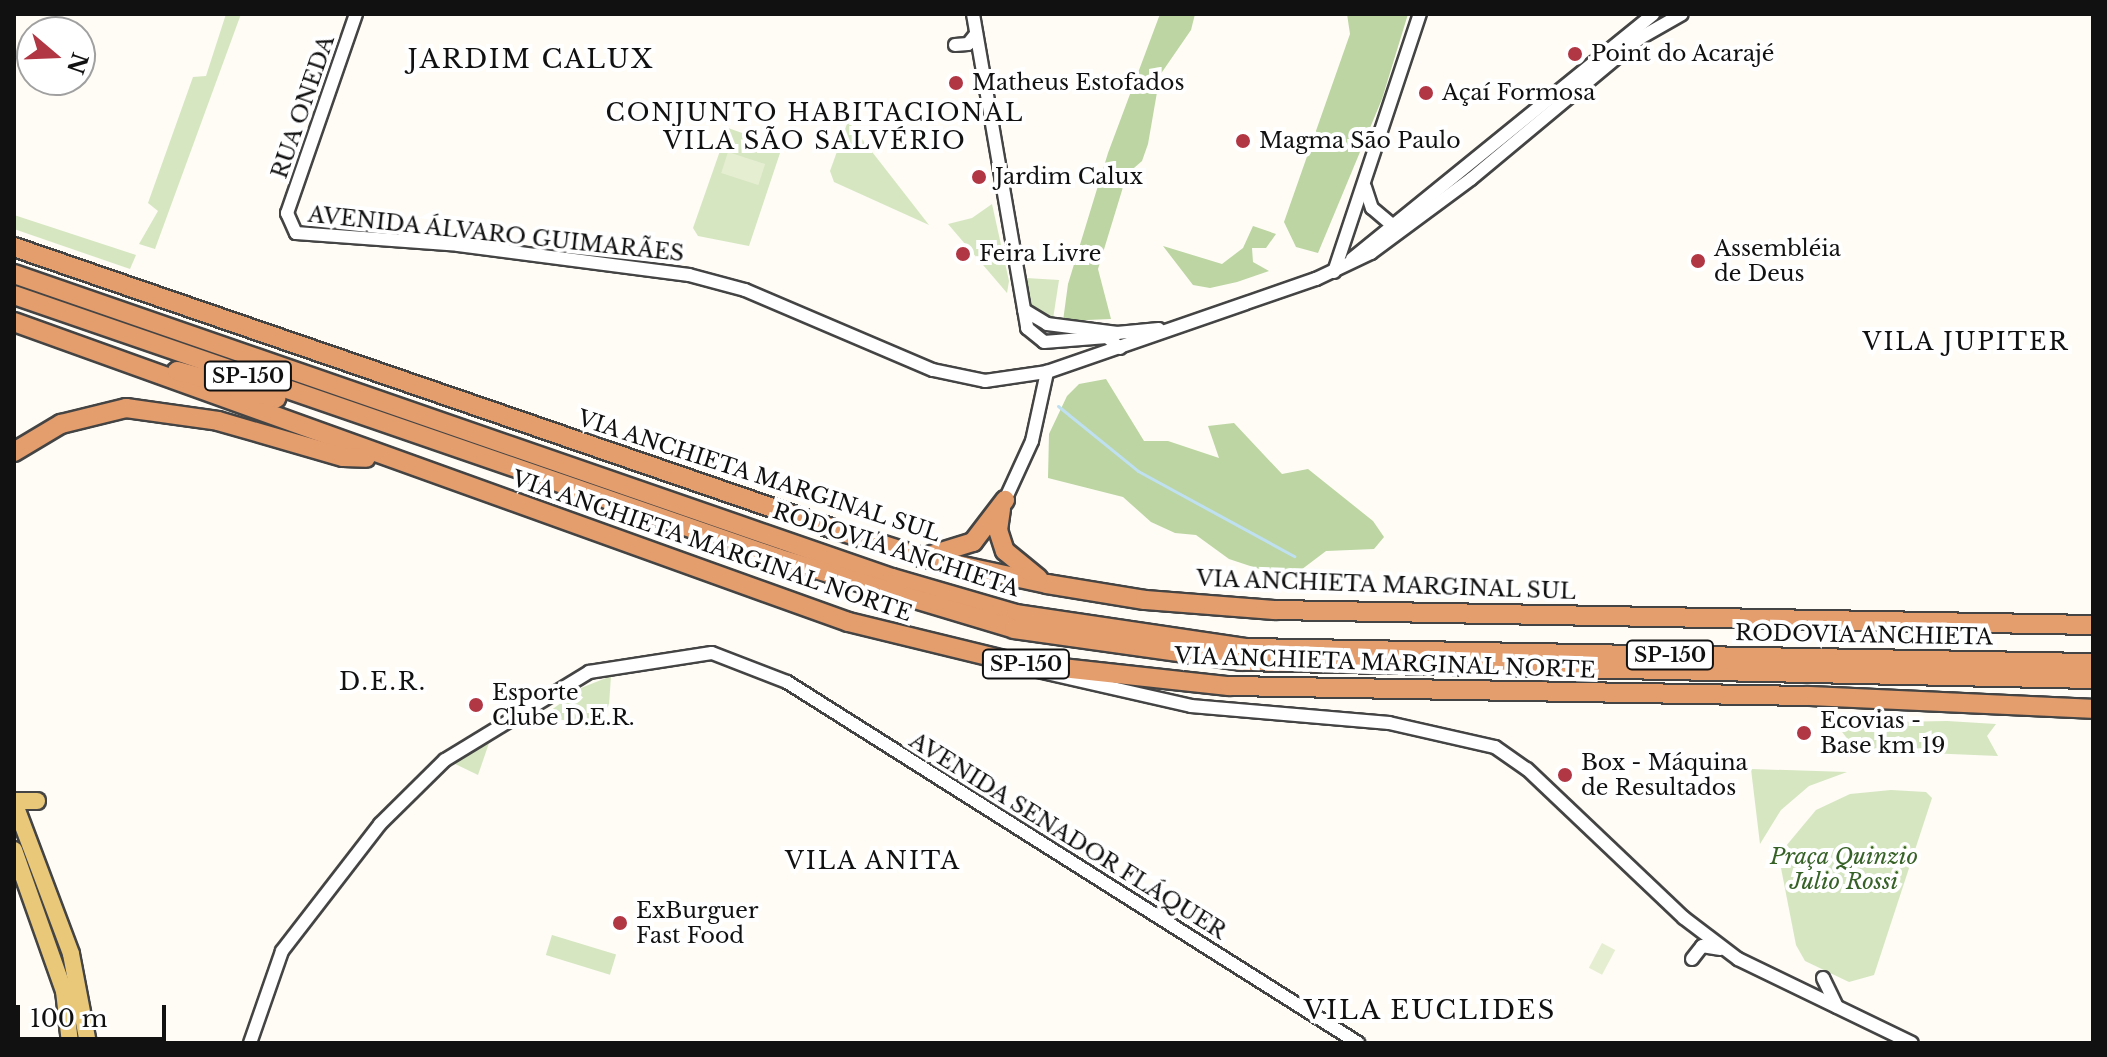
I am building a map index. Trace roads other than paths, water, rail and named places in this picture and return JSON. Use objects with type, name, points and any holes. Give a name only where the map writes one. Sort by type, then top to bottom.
[{"type":"highway","name":"VIA ANCHIETA MARGINAL SUL","points":[[15,247],[918,556],[1047,584],[1145,600],[1275,610],[2087,627]]},
{"type":"highway","name":"RODOVIA ANCHIETA","points":[[14,274],[877,573],[1016,614],[1247,648],[2093,663]]},
{"type":"highway","name":"RODOVIA ANCHIETA","points":[[14,295],[916,603],[1014,629],[1131,648],[1241,661],[2093,679]]},
{"type":"highway","name":"VIA ANCHIETA MARGINAL NORTE","points":[[14,322],[390,460],[848,622],[1016,663],[1229,686],[1808,696],[2093,709]]},
{"type":"highway","points":[[66,341],[311,407],[411,441],[482,456]]},
{"type":"highway","points":[[14,452],[39,434],[87,414],[147,408],[218,421],[343,457],[390,460]]},
{"type":"highway","points":[[918,556],[969,545],[1005,500]]},
{"type":"highway","points":[[1005,500],[998,524],[1001,543],[1016,562],[1047,584]]},
{"type":"main road","points":[[37,801],[14,801],[71,954],[88,1043]]},
{"type":"main road","points":[[16,855],[64,991],[70,1043]]},
{"type":"main road","points":[[14,884],[29,899]]},
{"type":"street","name":"RUA ONEDA","points":[[287,213],[356,14]]},
{"type":"street","points":[[973,14],[1023,309],[1031,334],[1052,342],[1107,337],[1120,348]]},
{"type":"street","points":[[1334,272],[1365,187],[1420,14]]},
{"type":"street","name":"AVENIDA ÁLVARO GUIMARÃES","points":[[1395,228],[1653,14]]},
{"type":"street","name":"AVENIDA ÁLVARO GUIMARÃES","points":[[287,213],[290,227],[303,236],[458,245],[709,279],[961,379],[994,381],[1047,372],[1334,272],[1640,38],[1682,14]]},
{"type":"street","points":[[955,45],[968,44],[976,34]]},
{"type":"street","points":[[1365,187],[1372,208],[1395,228]]},
{"type":"street","points":[[1023,309],[1039,323],[1117,333],[1182,326]]},
{"type":"street","points":[[1005,500],[1035,431],[1047,372]]},
{"type":"street","name":"AVENIDA SENADOR FLÁQUER","points":[[250,1043],[282,951],[380,824],[445,760],[589,672],[709,653],[754,666],[1064,854],[1358,1043]]},
{"type":"street","points":[[1016,663],[1069,682],[1191,706],[1337,717],[1472,739],[1527,769],[1684,918],[1726,951],[1912,1043]]},
{"type":"street","points":[[14,877],[16,855],[27,834]]},
{"type":"street","points":[[1692,959],[1702,946],[1726,951]]},
{"type":"street","points":[[1823,978],[1838,1008]]},
{"type":"waterway","points":[[1058,406],[1138,471],[1294,556]]},
{"type":"place","name":"Point do Acarajé","points":[[1575,54]]},
{"type":"place","name":"Matheus Estofados","points":[[956,83]]},
{"type":"place","name":"Açaí Formosa","points":[[1426,93]]},
{"type":"place","name":"Magma São Paulo","points":[[1243,141]]},
{"type":"place","name":"Jardim Calux","points":[[979,177]]},
{"type":"place","name":"Feira Livre","points":[[963,254]]},
{"type":"place","name":"Assembléia de Deus","points":[[1698,261]]},
{"type":"place","name":"Esporte Clube D.E.R.","points":[[476,705]]},
{"type":"place","name":"Ecovias - Base km 19","points":[[1804,733]]},
{"type":"place","name":"Box - Máquina de Resultados","points":[[1565,775]]},
{"type":"place","name":"ExBurguer Fast Food","points":[[620,923]]},
{"type":"district","name":"JARDIM CALUX","points":[[531,60]]},
{"type":"district","name":"CONJUNTO HABITACIONAL VILA SÃO SALVÉRIO","points":[[815,127]]},
{"type":"district","name":"VILA JUPITER","points":[[1966,342]]},
{"type":"district","name":"D.E.R.","points":[[383,682]]},
{"type":"district","name":"VILA ANITA","points":[[873,861]]},
{"type":"district","name":"VILA EUCLIDES","points":[[1430,1011]]},
{"type":"park label","name":"Praça Quinzio Julio Rossi","points":[[1844,868]]}]
